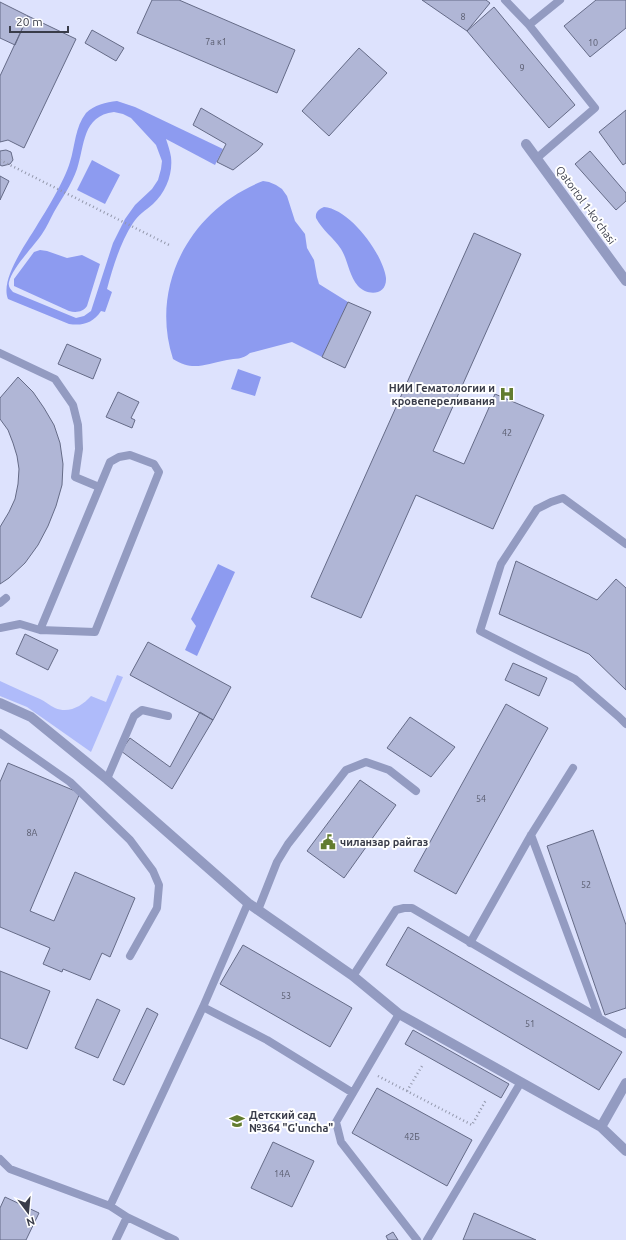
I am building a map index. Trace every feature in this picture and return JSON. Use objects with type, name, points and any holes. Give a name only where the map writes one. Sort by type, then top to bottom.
[{"type":"street","name":"Qatortol 1-ko'chasi","points":[[526,144],[626,282]]},
{"type":"street","points":[[0,703],[31,717],[107,779],[248,903],[353,976],[399,1014],[601,1127],[626,1151]]},
{"type":"street","points":[[601,1127],[626,1083]]},
{"type":"lane","points":[[505,0],[529,25],[595,108],[537,158]]},
{"type":"lane","points":[[529,25],[560,0]]},
{"type":"lane","points":[[0,353],[55,380],[73,405],[78,425],[79,449],[75,477],[99,487]]},
{"type":"lane","points":[[0,628],[20,624],[40,630],[95,632],[159,472],[154,464],[130,455],[118,457],[110,462],[40,630]]},
{"type":"lane","points":[[626,544],[563,498],[537,509],[501,564],[480,631],[575,679],[626,724]]},
{"type":"lane","points":[[107,779],[134,716],[142,710],[168,716]]},
{"type":"lane","points":[[0,733],[70,782],[130,840],[154,871],[158,885],[157,908],[130,956]]},
{"type":"lane","points":[[258,910],[277,862],[288,844],[346,770],[366,762],[389,770],[416,791]]},
{"type":"lane","points":[[470,943],[531,835],[573,768]]},
{"type":"lane","points":[[531,835],[599,1018]]},
{"type":"lane","points":[[110,1206],[203,1007],[248,903]]},
{"type":"lane","points":[[353,976],[396,910],[412,908],[626,1034]]},
{"type":"lane","points":[[203,1007],[267,1040],[353,1092]]},
{"type":"lane","points":[[399,1014],[336,1122],[341,1142],[417,1240]]},
{"type":"lane","points":[[427,1240],[521,1082]]},
{"type":"lane","points":[[0,1159],[10,1169],[110,1206],[175,1240]]},
{"type":"lane","points":[[116,1240],[127,1216]]},
{"type":"path","points":[[0,160],[171,246]]},
{"type":"path","points":[[407,1091],[422,1066]]},
{"type":"path","points":[[366,1070],[472,1125],[486,1100]]},
{"type":"shaded area","points":[[113,101],[135,107],[223,149],[215,165],[166,139],[171,155],[171,170],[168,182],[158,199],[135,220],[124,239],[114,264],[107,289],[112,292],[105,312],[101,311],[95,318],[87,323],[69,324],[8,299],[6,291],[7,282],[20,253],[64,178],[70,162],[77,130],[82,118],[86,113],[100,104]],"holes":[[[114,112],[131,118],[156,145],[162,161],[161,169],[158,180],[152,189],[135,205],[125,219],[113,243],[91,311],[84,316],[76,318],[13,292],[9,282],[14,270],[44,231],[70,186],[80,160],[86,133],[90,125],[96,119],[104,115]]]},
{"type":"shaded area","points":[[92,160],[120,175],[105,204],[77,190]]},
{"type":"shaded area","points":[[263,181],[276,185],[282,189],[287,196],[295,221],[305,234],[307,248],[314,260],[319,284],[348,302],[322,357],[292,342],[250,353],[242,358],[206,365],[193,366],[180,363],[173,359],[167,331],[167,304],[172,278],[182,253],[197,230],[215,210],[237,194]]},
{"type":"shaded area","points":[[324,207],[334,210],[354,224],[364,234],[372,246],[384,268],[386,278],[385,284],[380,291],[371,293],[366,292],[355,282],[341,249],[316,218],[318,211]]},
{"type":"shaded area","points":[[40,250],[67,258],[82,255],[100,264],[87,306],[83,310],[77,312],[69,311],[14,286],[14,279],[34,252]]},
{"type":"shaded area","points":[[238,369],[261,377],[255,396],[231,389]]},
{"type":"shaded area","points":[[218,564],[235,572],[197,656],[185,650],[196,626],[191,619]]},
{"type":"shaded area","points":[[117,675],[123,677],[91,752],[27,707],[0,696],[0,681],[42,700],[55,708],[65,710],[79,706],[91,696],[106,702]]},
{"type":"building","points":[[152,0],[179,0],[295,50],[277,93],[137,33]]},
{"type":"building","points":[[422,0],[486,0],[490,3],[467,31]]},
{"type":"building","points":[[596,0],[626,0],[626,28],[590,57],[564,26]]},
{"type":"building","points":[[0,2],[28,16],[15,45],[0,38]]},
{"type":"building","points":[[494,7],[575,105],[549,128],[467,31]]},
{"type":"building","points":[[28,16],[76,39],[24,148],[8,140],[0,142],[0,76]]},
{"type":"building","points":[[92,30],[124,48],[116,61],[85,43]]},
{"type":"building","points":[[359,48],[387,73],[329,136],[302,111]]},
{"type":"building","points":[[201,108],[263,144],[258,150],[233,170],[217,162],[226,144],[193,125]]},
{"type":"building","points":[[626,110],[626,163],[623,165],[599,132]]},
{"type":"building","points":[[6,150],[11,152],[13,160],[10,164],[2,166],[0,165],[0,151]]},
{"type":"building","points":[[590,151],[626,193],[626,201],[616,210],[575,164]]},
{"type":"building","points":[[0,176],[9,181],[0,200]]},
{"type":"building","points":[[474,233],[521,254],[433,451],[464,464],[495,394],[544,415],[493,529],[416,495],[361,618],[311,597]]},
{"type":"building","points":[[348,302],[371,312],[345,368],[322,357]]},
{"type":"building","points":[[67,344],[101,359],[93,379],[58,364]]},
{"type":"building","points":[[18,377],[33,392],[54,425],[60,443],[63,464],[62,485],[48,526],[38,545],[25,563],[0,584],[0,527],[15,499],[19,469],[13,443],[8,430],[0,419],[0,398]]},
{"type":"building","points":[[118,392],[139,402],[131,418],[135,420],[132,428],[106,417]]},
{"type":"building","points":[[516,561],[597,600],[616,579],[626,588],[626,690],[589,654],[499,614]]},
{"type":"building","points":[[25,634],[58,650],[48,670],[16,654]]},
{"type":"building","points":[[148,642],[231,687],[213,720],[130,675]]},
{"type":"building","points":[[513,663],[547,678],[539,696],[505,680]]},
{"type":"building","points":[[506,704],[548,728],[456,894],[414,871]]},
{"type":"building","points":[[200,712],[213,720],[172,789],[121,751],[130,738],[170,767]]},
{"type":"building","points":[[410,717],[455,747],[431,777],[387,748]]},
{"type":"building","points":[[8,763],[80,793],[30,911],[54,921],[75,872],[135,898],[110,957],[102,953],[90,980],[63,969],[62,972],[43,964],[50,948],[0,927],[0,782]]},
{"type":"building","points":[[360,780],[396,805],[344,878],[307,851]]},
{"type":"building","points":[[593,830],[626,925],[626,1008],[605,1015],[547,846]]},
{"type":"building","points":[[408,927],[622,1052],[599,1090],[386,965]]},
{"type":"building","points":[[243,945],[352,1008],[330,1047],[220,984]]},
{"type":"building","points":[[0,971],[50,991],[27,1049],[0,1038]]},
{"type":"building","points":[[97,999],[120,1010],[98,1058],[75,1048]]},
{"type":"building","points":[[147,1008],[158,1014],[124,1085],[113,1080]]},
{"type":"building","points":[[413,1030],[509,1084],[501,1098],[405,1044]]},
{"type":"building","points":[[377,1088],[472,1140],[447,1186],[352,1133]]},
{"type":"building","points":[[273,1142],[314,1161],[292,1207],[251,1188]]},
{"type":"building","points":[[5,1197],[39,1213],[26,1240],[0,1240],[0,1208]]},
{"type":"building","points":[[474,1213],[536,1240],[463,1240]]},
{"type":"building","points":[[393,1232],[398,1240],[388,1240],[386,1236]]},
{"type":"place","name":"НИИ Гематологии и кровепереливания","points":[[507,394]]},
{"type":"place","name":"чиланзар райгаз","points":[[328,842]]},
{"type":"place","name":"Детский сад №364 \"G'uncha\"","points":[[237,1121]]}]
